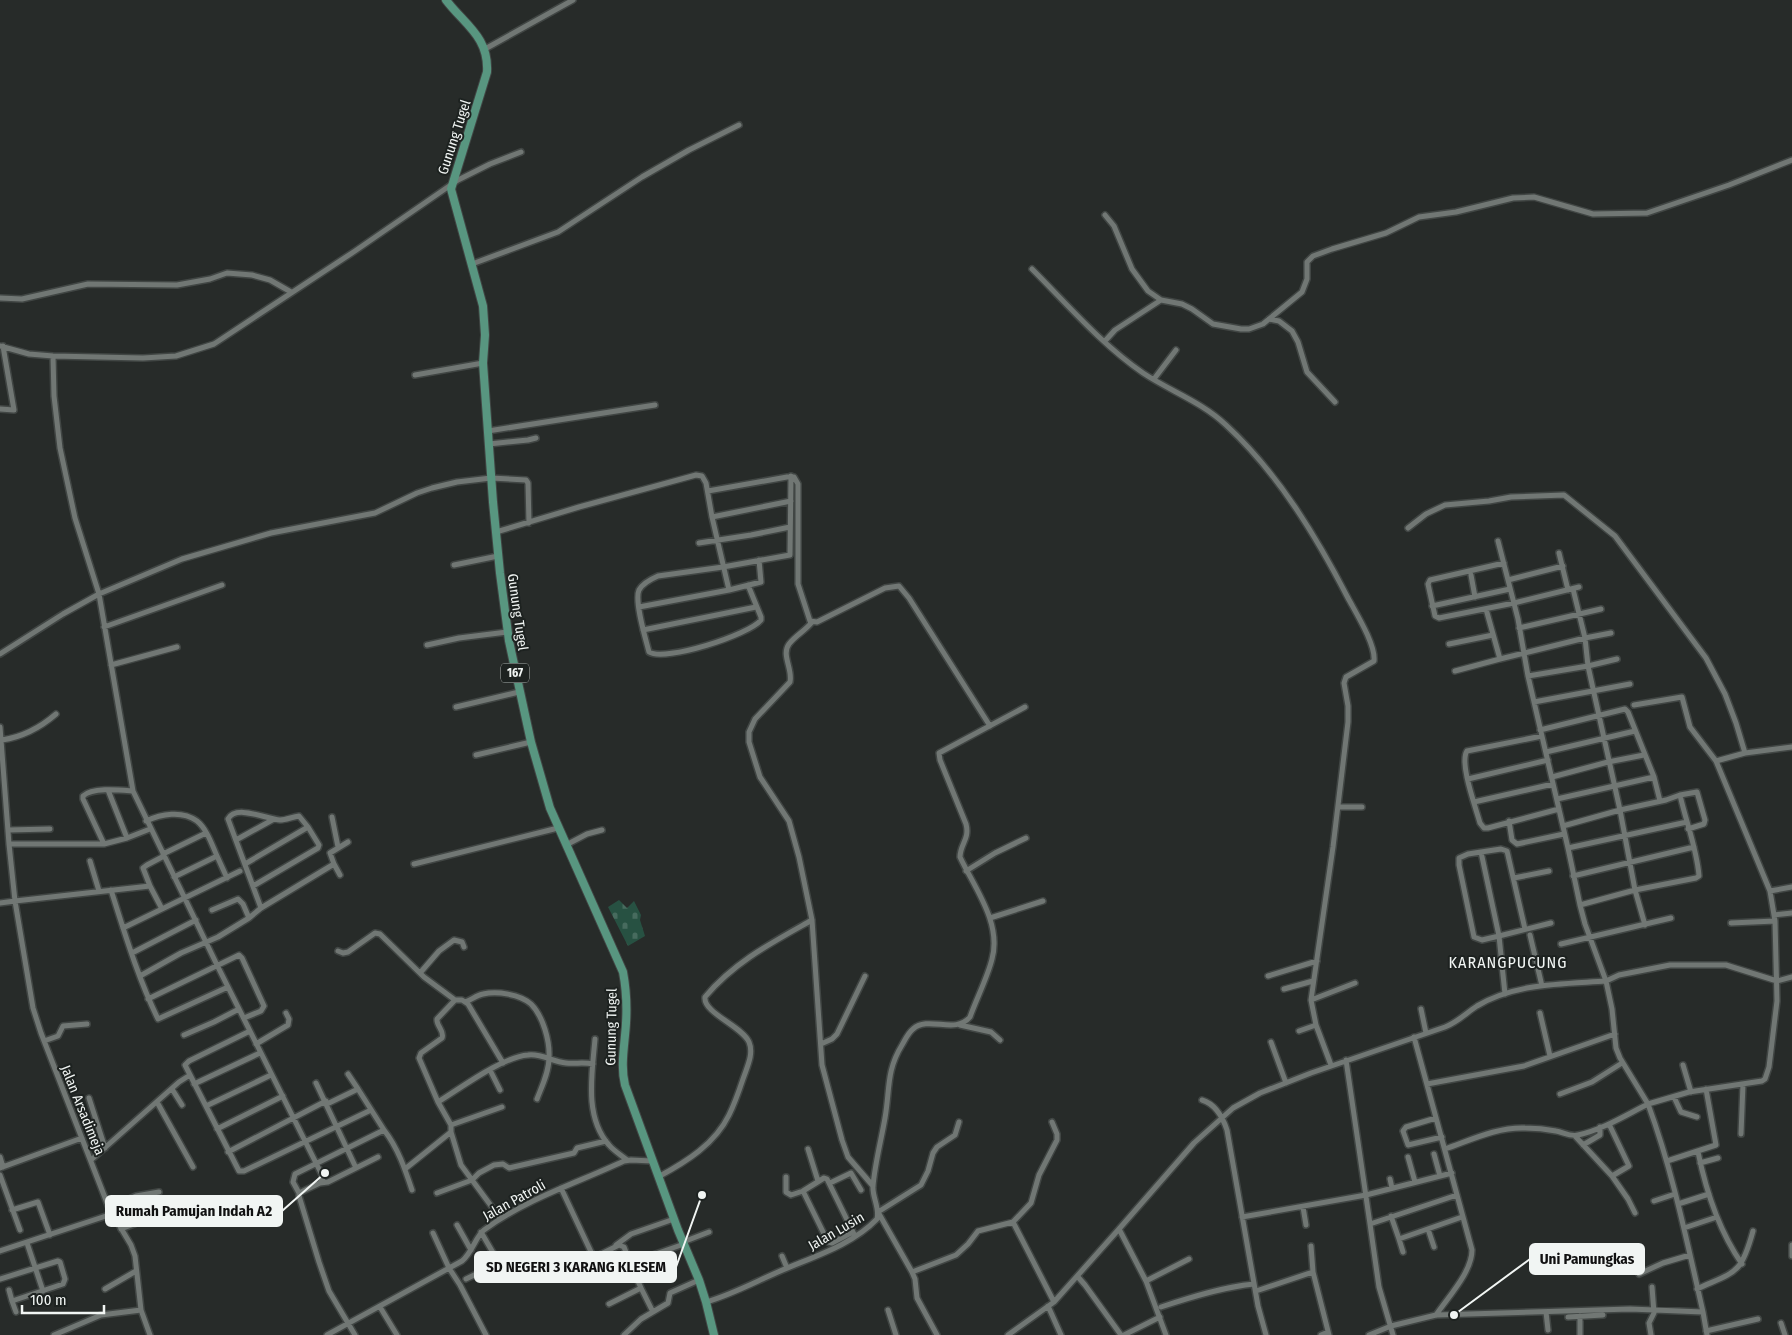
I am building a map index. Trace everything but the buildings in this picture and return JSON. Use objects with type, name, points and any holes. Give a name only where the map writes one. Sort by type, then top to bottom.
[{"type":"main road","points":[[446,0],[474,32],[485,49]]},
{"type":"main road","name":"Gunung Tugel","points":[[485,49],[488,62],[487,72],[452,184],[452,195],[482,306],[485,335],[483,363],[491,478],[498,556],[508,632],[542,785],[558,828],[623,972],[626,1022],[624,1080],[652,1161],[699,1280],[714,1335]]},
{"type":"street","points":[[485,49],[573,0]]},
{"type":"street","points":[[472,264],[558,232],[642,177],[739,124]]},
{"type":"street","points":[[0,409],[14,410],[2,346],[29,354],[143,358],[176,356],[214,344],[226,338],[452,184],[490,164],[521,152]]},
{"type":"street","points":[[1105,215],[1114,226],[1132,269],[1148,291],[1161,300],[1182,304],[1192,309],[1213,324],[1249,329],[1269,319],[1302,292],[1306,279],[1307,262],[1313,256],[1386,233],[1419,217],[1456,212],[1526,196],[1593,214],[1647,212],[1729,185],[1792,160]]},
{"type":"street","points":[[1032,268],[1123,357],[1154,379],[1198,404],[1226,425],[1266,466],[1289,496],[1340,584],[1370,641],[1374,661],[1352,673],[1345,680],[1348,722],[1311,1000],[1316,1025],[1331,1066]]},
{"type":"street","points":[[0,298],[22,299],[88,284],[177,285],[210,279],[227,273],[252,275],[270,280],[291,292]]},
{"type":"street","points":[[1105,341],[1115,330],[1161,300]]},
{"type":"street","points":[[1269,319],[1278,321],[1292,331],[1298,342],[1307,372],[1335,402]]},
{"type":"street","points":[[1154,379],[1176,350]]},
{"type":"street","points":[[53,356],[54,396],[60,448],[75,518],[99,594],[133,791],[260,1053],[306,1142],[322,1178],[320,1182]]},
{"type":"street","points":[[415,375],[483,363]]},
{"type":"street","points":[[488,432],[655,405]]},
{"type":"street","points":[[489,444],[536,438]]},
{"type":"street","points":[[496,532],[579,507],[699,475],[704,479],[708,491],[717,541],[729,590]]},
{"type":"street","points":[[708,491],[791,476],[796,479],[798,484],[798,584],[808,616],[812,622]]},
{"type":"street","points":[[748,586],[761,620],[754,627],[720,642],[664,655],[652,654],[650,652],[643,630],[638,592],[650,580],[658,576],[790,555],[791,476]]},
{"type":"street","points":[[0,654],[63,614],[99,594],[182,559],[271,533],[374,513],[432,488],[457,482],[491,478],[527,481],[529,523]]},
{"type":"street","points":[[1408,528],[1426,514],[1445,505],[1488,502],[1511,497],[1564,495],[1615,536],[1706,658],[1725,694],[1745,753]]},
{"type":"street","points":[[712,517],[790,501]]},
{"type":"street","points":[[699,543],[790,527]]},
{"type":"street","points":[[1498,541],[1514,603],[1528,676],[1580,905],[1606,981],[1612,1009],[1616,1048],[1622,1063],[1648,1104],[1662,1142],[1684,1228],[1707,1333],[1758,1319]]},
{"type":"street","points":[[1559,554],[1585,638],[1588,666],[1608,762],[1620,810],[1635,890],[1645,925]]},
{"type":"street","points":[[454,565],[498,556]]},
{"type":"street","points":[[639,608],[761,582],[759,560]]},
{"type":"street","points":[[1504,564],[1430,580],[1428,584],[1435,616],[1439,618],[1486,609],[1579,587]]},
{"type":"street","points":[[1508,580],[1562,566]]},
{"type":"street","points":[[1471,575],[1475,597]]},
{"type":"street","points":[[104,627],[222,585]]},
{"type":"street","points":[[873,1186],[851,1161],[846,1152],[822,1065],[812,920],[789,821],[760,777],[749,732],[755,719],[790,682],[791,669],[786,652],[788,645],[812,622],[817,622],[885,588],[898,586],[909,598],[990,726]]},
{"type":"street","points":[[1432,606],[1510,589]]},
{"type":"street","points":[[643,630],[756,607]]},
{"type":"street","points":[[1486,609],[1500,659]]},
{"type":"street","points":[[1519,628],[1601,609]]},
{"type":"street","points":[[427,646],[459,638],[508,632]]},
{"type":"street","points":[[1455,671],[1585,638],[1612,634]]},
{"type":"street","points":[[1449,644],[1493,635]]},
{"type":"street","points":[[111,665],[177,648]]},
{"type":"street","points":[[1528,676],[1617,659]]},
{"type":"street","points":[[1534,702],[1630,684]]},
{"type":"street","points":[[456,707],[520,692]]},
{"type":"street","points":[[1575,1136],[1609,1124],[1648,1104],[1691,1092],[1762,1081],[1767,1076],[1774,1036],[1777,982],[1775,921],[1770,891],[1716,761],[1690,727],[1682,697],[1634,705]]},
{"type":"street","points":[[960,1025],[970,1017],[992,961],[993,941],[990,918],[966,870],[960,853],[968,830],[964,816],[938,753],[1025,707]]},
{"type":"street","points":[[1540,730],[1625,709],[1628,712],[1654,777],[1660,801]]},
{"type":"street","points":[[2,740],[15,738],[32,730],[56,714]]},
{"type":"street","name":"Jalan Arsadimeja","points":[[0,727],[15,901],[33,1008],[109,1208],[120,1230],[131,1245],[135,1256],[141,1310],[150,1335]]},
{"type":"street","points":[[1546,752],[1635,731]]},
{"type":"street","points":[[1542,736],[1467,751],[1464,757],[1468,779],[1480,823],[1484,828],[1559,809]]},
{"type":"street","points":[[476,755],[531,742]]},
{"type":"street","points":[[1716,761],[1745,753],[1792,747]]},
{"type":"street","points":[[1552,777],[1608,762],[1644,755]]},
{"type":"street","points":[[1468,779],[1548,760]]},
{"type":"street","points":[[1557,799],[1654,777]]},
{"type":"street","points":[[1474,802],[1554,784]]},
{"type":"street","points":[[104,844],[83,796],[87,793],[108,790],[133,791]]},
{"type":"street","points":[[108,790],[127,838]]},
{"type":"street","points":[[1562,826],[1697,792],[1705,820],[1704,824],[1688,829]]},
{"type":"street","points":[[1580,905],[1698,876],[1694,847],[1680,795]]},
{"type":"street","points":[[1338,806],[1362,807]]},
{"type":"street","points":[[253,886],[318,848],[319,844],[299,816],[282,820],[242,812],[234,813],[228,820],[261,908]]},
{"type":"street","points":[[146,821],[164,814],[176,814],[197,821],[206,833],[227,878]]},
{"type":"street","points":[[332,817],[338,847]]},
{"type":"street","points":[[236,840],[274,819]]},
{"type":"street","points":[[1509,821],[1512,840],[1517,844],[1564,834]]},
{"type":"street","points":[[1568,848],[1686,822]]},
{"type":"street","points":[[245,864],[308,827]]},
{"type":"street","points":[[414,864],[558,828]]},
{"type":"street","points":[[8,830],[50,829]]},
{"type":"street","points":[[9,844],[104,844],[150,829]]},
{"type":"street","points":[[566,845],[587,834],[602,830]]},
{"type":"street","points":[[162,910],[143,868],[163,855],[206,833]]},
{"type":"street","points":[[966,870],[1026,838]]},
{"type":"street","points":[[340,875],[330,853],[348,842]]},
{"type":"street","points":[[1574,876],[1694,847]]},
{"type":"street","points":[[1525,929],[1514,878],[1505,849],[1468,854],[1459,858],[1474,937],[1482,940],[1551,923]]},
{"type":"street","points":[[1481,852],[1499,936],[1504,994]]},
{"type":"street","points":[[174,877],[217,856]]},
{"type":"street","points":[[90,861],[99,891]]},
{"type":"street","points":[[140,976],[182,953],[207,943],[334,864]]},
{"type":"street","points":[[123,928],[240,871]]},
{"type":"street","points":[[1514,878],[1549,871]]},
{"type":"street","points":[[0,903],[150,886]]},
{"type":"street","points":[[1770,891],[1792,887]]},
{"type":"street","points":[[111,890],[148,999],[158,1019],[228,987]]},
{"type":"street","points":[[212,910],[238,899],[243,904],[249,918]]},
{"type":"street","points":[[990,918],[1043,901]]},
{"type":"street","points":[[1774,915],[1792,913]]},
{"type":"street","points":[[1562,944],[1671,918]]},
{"type":"street","points":[[132,953],[196,920]]},
{"type":"street","points":[[658,1177],[687,1161],[718,1132],[729,1115],[750,1058],[751,1047],[747,1039],[707,1006],[704,1000],[705,997],[731,970],[747,958],[812,920]]},
{"type":"street","points":[[1731,924],[1775,921]]},
{"type":"street","points":[[338,951],[348,952],[377,933],[420,973],[455,1000],[465,1002],[473,1011],[503,1063]]},
{"type":"street","points":[[1530,935],[1542,986]]},
{"type":"street","points":[[420,973],[440,951],[454,940],[462,942],[464,947]]},
{"type":"street","points":[[148,999],[237,955],[242,958],[264,1006],[261,1011],[244,1018]]},
{"type":"street","points":[[1268,976],[1317,961]]},
{"type":"street","points":[[1010,1334],[1054,1302],[1194,1143],[1232,1108],[1260,1093],[1346,1060],[1457,1022],[1477,1006],[1520,989],[1606,981],[1619,975],[1670,964],[1716,965],[1738,968],[1777,982],[1792,976]]},
{"type":"street","points":[[820,1044],[832,1039],[837,1034],[865,976]]},
{"type":"street","points":[[1284,989],[1313,981]]},
{"type":"street","points":[[1311,1000],[1355,983]]},
{"type":"street","points":[[465,1002],[482,994],[499,993],[524,999],[532,1005],[547,1033],[549,1058],[545,1077],[537,1098]]},
{"type":"street","points":[[455,1000],[437,1019],[442,1031],[442,1038],[421,1054],[419,1058],[438,1102],[451,1125],[451,1132],[461,1165],[500,1218]]},
{"type":"street","points":[[184,1035],[239,1009]]},
{"type":"street","points":[[1421,1009],[1426,1033]]},
{"type":"street","points":[[256,1044],[288,1025],[289,1019],[286,1013]]},
{"type":"street","points":[[1540,1013],[1550,1056]]},
{"type":"street","points":[[44,1041],[58,1036],[63,1026],[87,1024]]},
{"type":"street","name":"Jalan Lusin","points":[[706,1302],[824,1253],[877,1219],[878,1212],[873,1197],[873,1186],[875,1166],[886,1114],[890,1070],[898,1051],[911,1030],[922,1024],[960,1025],[991,1032],[1000,1040]]},
{"type":"street","points":[[1299,1031],[1316,1025]]},
{"type":"street","points":[[250,1030],[187,1062],[186,1067],[237,1170],[242,1172],[371,1110]]},
{"type":"street","points":[[1427,1084],[1508,1069],[1614,1034]]},
{"type":"street","points":[[1414,1037],[1472,1250],[1472,1257],[1466,1272],[1436,1315]]},
{"type":"street","points":[[595,1039],[593,1114],[606,1142],[627,1160]]},
{"type":"street","points":[[1271,1042],[1286,1083]]},
{"type":"street","points":[[194,1084],[260,1053]]},
{"type":"street","points":[[438,1102],[503,1063],[528,1054],[566,1063],[593,1064]]},
{"type":"street","points":[[1346,1060],[1379,1286],[1393,1335]]},
{"type":"street","points":[[1560,1094],[1592,1082],[1622,1063]]},
{"type":"street","points":[[1683,1065],[1691,1092]]},
{"type":"street","points":[[490,1070],[500,1090]]},
{"type":"street","points":[[348,1074],[395,1148],[412,1190]]},
{"type":"street","points":[[91,1160],[190,1075]]},
{"type":"street","points":[[206,1106],[272,1076]]},
{"type":"street","points":[[316,1083],[356,1168]]},
{"type":"street","points":[[1741,1134],[1743,1084]]},
{"type":"street","points":[[172,1089],[182,1105]]},
{"type":"street","points":[[228,1152],[294,1118],[358,1089]]},
{"type":"street","points":[[1667,1161],[1698,1152],[1714,1146],[1716,1143],[1706,1090]]},
{"type":"street","points":[[217,1129],[283,1096]]},
{"type":"street","points":[[1674,1097],[1682,1112],[1697,1117]]},
{"type":"street","points":[[89,1098],[105,1148]]},
{"type":"street","points":[[1202,1100],[1211,1105],[1223,1117],[1227,1130],[1254,1284],[1266,1335]]},
{"type":"street","points":[[157,1102],[193,1167]]},
{"type":"street","points":[[451,1125],[502,1107]]},
{"type":"street","points":[[1436,1118],[1406,1127],[1403,1131],[1404,1138],[1408,1145],[1442,1138]]},
{"type":"street","points":[[937,1335],[917,1298],[915,1279],[912,1272],[878,1212],[921,1185],[928,1171],[933,1153],[942,1143],[955,1135],[959,1122]]},
{"type":"street","points":[[912,1272],[956,1255],[962,1251],[978,1231],[1013,1222],[1032,1203],[1038,1175],[1057,1140],[1057,1134],[1052,1122]]},
{"type":"street","points":[[1609,1124],[1629,1166],[1612,1176]]},
{"type":"street","points":[[1583,1145],[1600,1135],[1600,1127]]},
{"type":"street","points":[[1445,1149],[1483,1135],[1510,1128],[1557,1131],[1575,1136],[1612,1176],[1635,1213]]},
{"type":"street","points":[[355,1335],[329,1291],[318,1262],[299,1193],[293,1182],[294,1176],[298,1172],[384,1130]]},
{"type":"street","points":[[405,1169],[451,1132]]},
{"type":"street","points":[[0,1157],[1,1167],[82,1138]]},
{"type":"street","points":[[437,1193],[472,1180],[479,1173],[494,1165],[503,1164],[509,1168],[574,1153],[577,1148],[606,1142]]},
{"type":"street","points":[[808,1149],[818,1181]]},
{"type":"street","points":[[1698,1152],[1717,1217],[1729,1245],[1742,1264]]},
{"type":"street","points":[[1434,1154],[1440,1176]]},
{"type":"street","points":[[1408,1157],[1415,1182]]},
{"type":"street","points":[[299,1193],[320,1182],[326,1183],[378,1158]]},
{"type":"street","points":[[1700,1163],[1718,1158]]},
{"type":"street","name":"Jalan Patroli","points":[[327,1335],[462,1261],[481,1232],[500,1218],[561,1188],[627,1160],[652,1161]]},
{"type":"street","points":[[830,1183],[851,1173],[861,1190]]},
{"type":"street","points":[[1242,1217],[1366,1195],[1452,1173]]},
{"type":"street","points":[[0,1175],[20,1230]]},
{"type":"street","points":[[786,1177],[786,1192],[791,1195],[803,1191],[824,1178],[827,1179],[854,1234],[832,1243],[828,1242],[803,1191]]},
{"type":"street","points":[[1390,1179],[1392,1188]]},
{"type":"street","points":[[561,1188],[592,1254],[597,1256],[631,1234],[674,1219]]},
{"type":"street","points":[[109,1208],[136,1196],[159,1192]]},
{"type":"street","points":[[1654,1201],[1675,1194]]},
{"type":"street","points":[[1678,1204],[1709,1194]]},
{"type":"street","points":[[1370,1224],[1456,1195]]},
{"type":"street","points":[[12,1210],[38,1202],[50,1235]]},
{"type":"street","points":[[1304,1207],[1306,1225]]},
{"type":"street","points":[[120,1230],[168,1211]]},
{"type":"street","points":[[0,1251],[112,1214]]},
{"type":"street","points":[[1391,1216],[1403,1252]]},
{"type":"street","points":[[1399,1239],[1462,1217]]},
{"type":"street","points":[[1684,1228],[1717,1217]]},
{"type":"street","points":[[1013,1222],[1054,1302]]},
{"type":"street","points":[[456,1225],[471,1250]]},
{"type":"street","points":[[1119,1229],[1146,1281],[1166,1335]]},
{"type":"street","points":[[1428,1229],[1434,1247]]},
{"type":"street","points":[[1697,1289],[1734,1272],[1742,1264],[1753,1231]]},
{"type":"street","points":[[481,1232],[498,1263]]},
{"type":"street","points":[[630,1263],[709,1232]]},
{"type":"street","points":[[433,1233],[449,1268],[486,1335]]},
{"type":"street","points":[[27,1243],[43,1291]]},
{"type":"street","points":[[616,1245],[624,1247],[653,1312]]},
{"type":"street","points":[[1792,1245],[1792,1256]]},
{"type":"street","points":[[1311,1246],[1313,1272],[1328,1334],[1321,1335]]},
{"type":"street","points":[[1639,1274],[1663,1263],[1690,1255]]},
{"type":"street","points":[[782,1256],[787,1268]]},
{"type":"street","points":[[466,1279],[513,1257]]},
{"type":"street","points":[[1146,1281],[1189,1259]]},
{"type":"street","points":[[0,1279],[58,1261],[60,1262],[63,1284],[12,1301]]},
{"type":"street","points":[[105,1289],[136,1271]]},
{"type":"street","points":[[1256,1291],[1313,1272]]},
{"type":"street","points":[[1078,1277],[1122,1335],[1160,1317]]},
{"type":"street","points":[[624,1335],[641,1319],[668,1303],[670,1293],[699,1280]]},
{"type":"street","points":[[1161,1307],[1198,1295],[1254,1284]]},
{"type":"street","points":[[1651,1335],[1649,1323],[1654,1310],[1652,1287]]},
{"type":"street","points":[[609,1304],[641,1288]]},
{"type":"street","points":[[9,1290],[16,1312]]},
{"type":"street","points":[[1048,1306],[1061,1335]]},
{"type":"street","points":[[380,1307],[397,1335]]},
{"type":"street","points":[[1369,1335],[1391,1326],[1436,1315],[1630,1309],[1702,1312]]},
{"type":"street","points":[[54,1335],[101,1315],[141,1310]]},
{"type":"street","points":[[888,1310],[896,1335]]},
{"type":"street","points":[[1546,1312],[1548,1330]]},
{"type":"street","points":[[1568,1317],[1603,1315]]},
{"type":"street","points":[[1580,1316],[1580,1335]]},
{"type":"street","points":[[1781,1323],[1786,1335]]},
{"type":"green space","points":[[619,900],[627,908],[634,901],[641,915],[640,920],[645,936],[628,946],[608,907]]},
{"type":"place","name":"Rumah Pamujan Indah A2","points":[[325,1173]]},
{"type":"place","name":"SD NEGERI 3 KARANG KLESEM","points":[[702,1195]]},
{"type":"place","name":"Uni Pamungkas","points":[[1454,1315]]},
{"type":"district","name":"KARANGPUCUNG","points":[[1508,962]]}]
